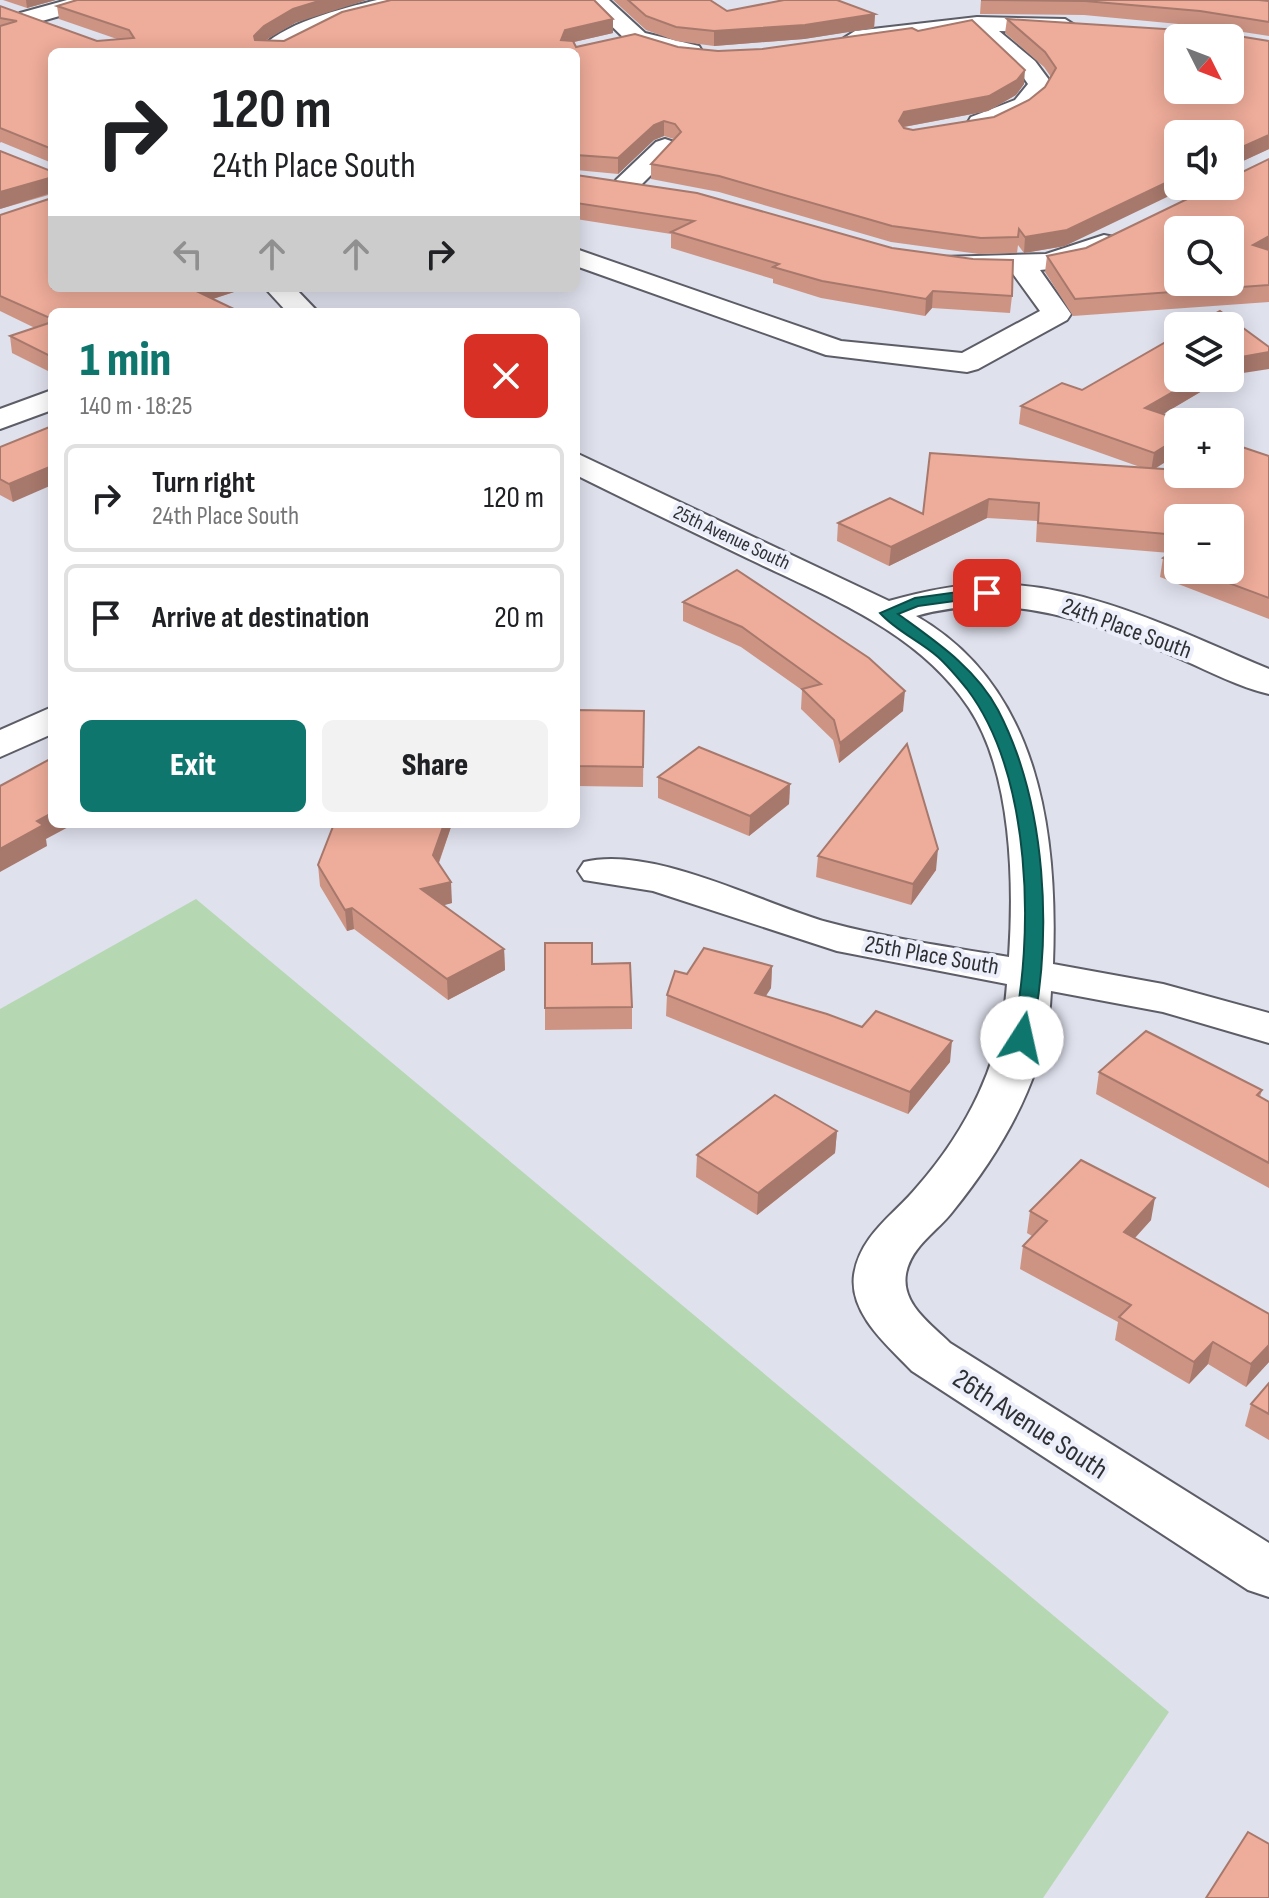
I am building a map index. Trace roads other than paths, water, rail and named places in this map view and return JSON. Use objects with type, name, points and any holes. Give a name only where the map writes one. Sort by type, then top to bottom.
[{"type":"street","points":[[28,18],[90,0]]},
{"type":"street","points":[[275,48],[292,36],[325,21],[407,0]]},
{"type":"street","points":[[596,0],[637,38]]},
{"type":"street","points":[[0,9],[68,33]]},
{"type":"street","points":[[830,42],[931,27],[977,24],[1083,27]]},
{"type":"street","points":[[954,129],[1017,108],[1033,97],[1040,84],[1027,66],[977,24]]},
{"type":"street","points":[[612,44],[637,38],[713,53]]},
{"type":"street","points":[[653,190],[612,184],[665,147]]},
{"type":"street","points":[[927,261],[1029,263],[1073,256],[1131,230]]},
{"type":"street","points":[[580,258],[837,349],[967,363],[1057,314],[1029,263]]},
{"type":"street","points":[[0,420],[48,401]]},
{"type":"street","name":"25th Avenue South","points":[[580,465],[887,613],[944,654],[970,683],[990,710],[1019,785],[1028,833],[1034,897],[1030,972]]},
{"type":"street","name":"24th Place South","points":[[887,613],[915,602],[963,594],[1013,593],[1042,597],[1104,617],[1269,683]]},
{"type":"street","points":[[0,745],[48,721]]},
{"type":"street","name":"25th Place South","points":[[599,871],[659,878],[780,922],[839,939],[1181,1002],[1269,1028]]},
{"type":"street","name":"26th Avenue South","points":[[1030,972],[1022,1038],[996,1110],[954,1176],[888,1249],[879,1282],[891,1316],[914,1342],[973,1386],[1269,1573]]}]
